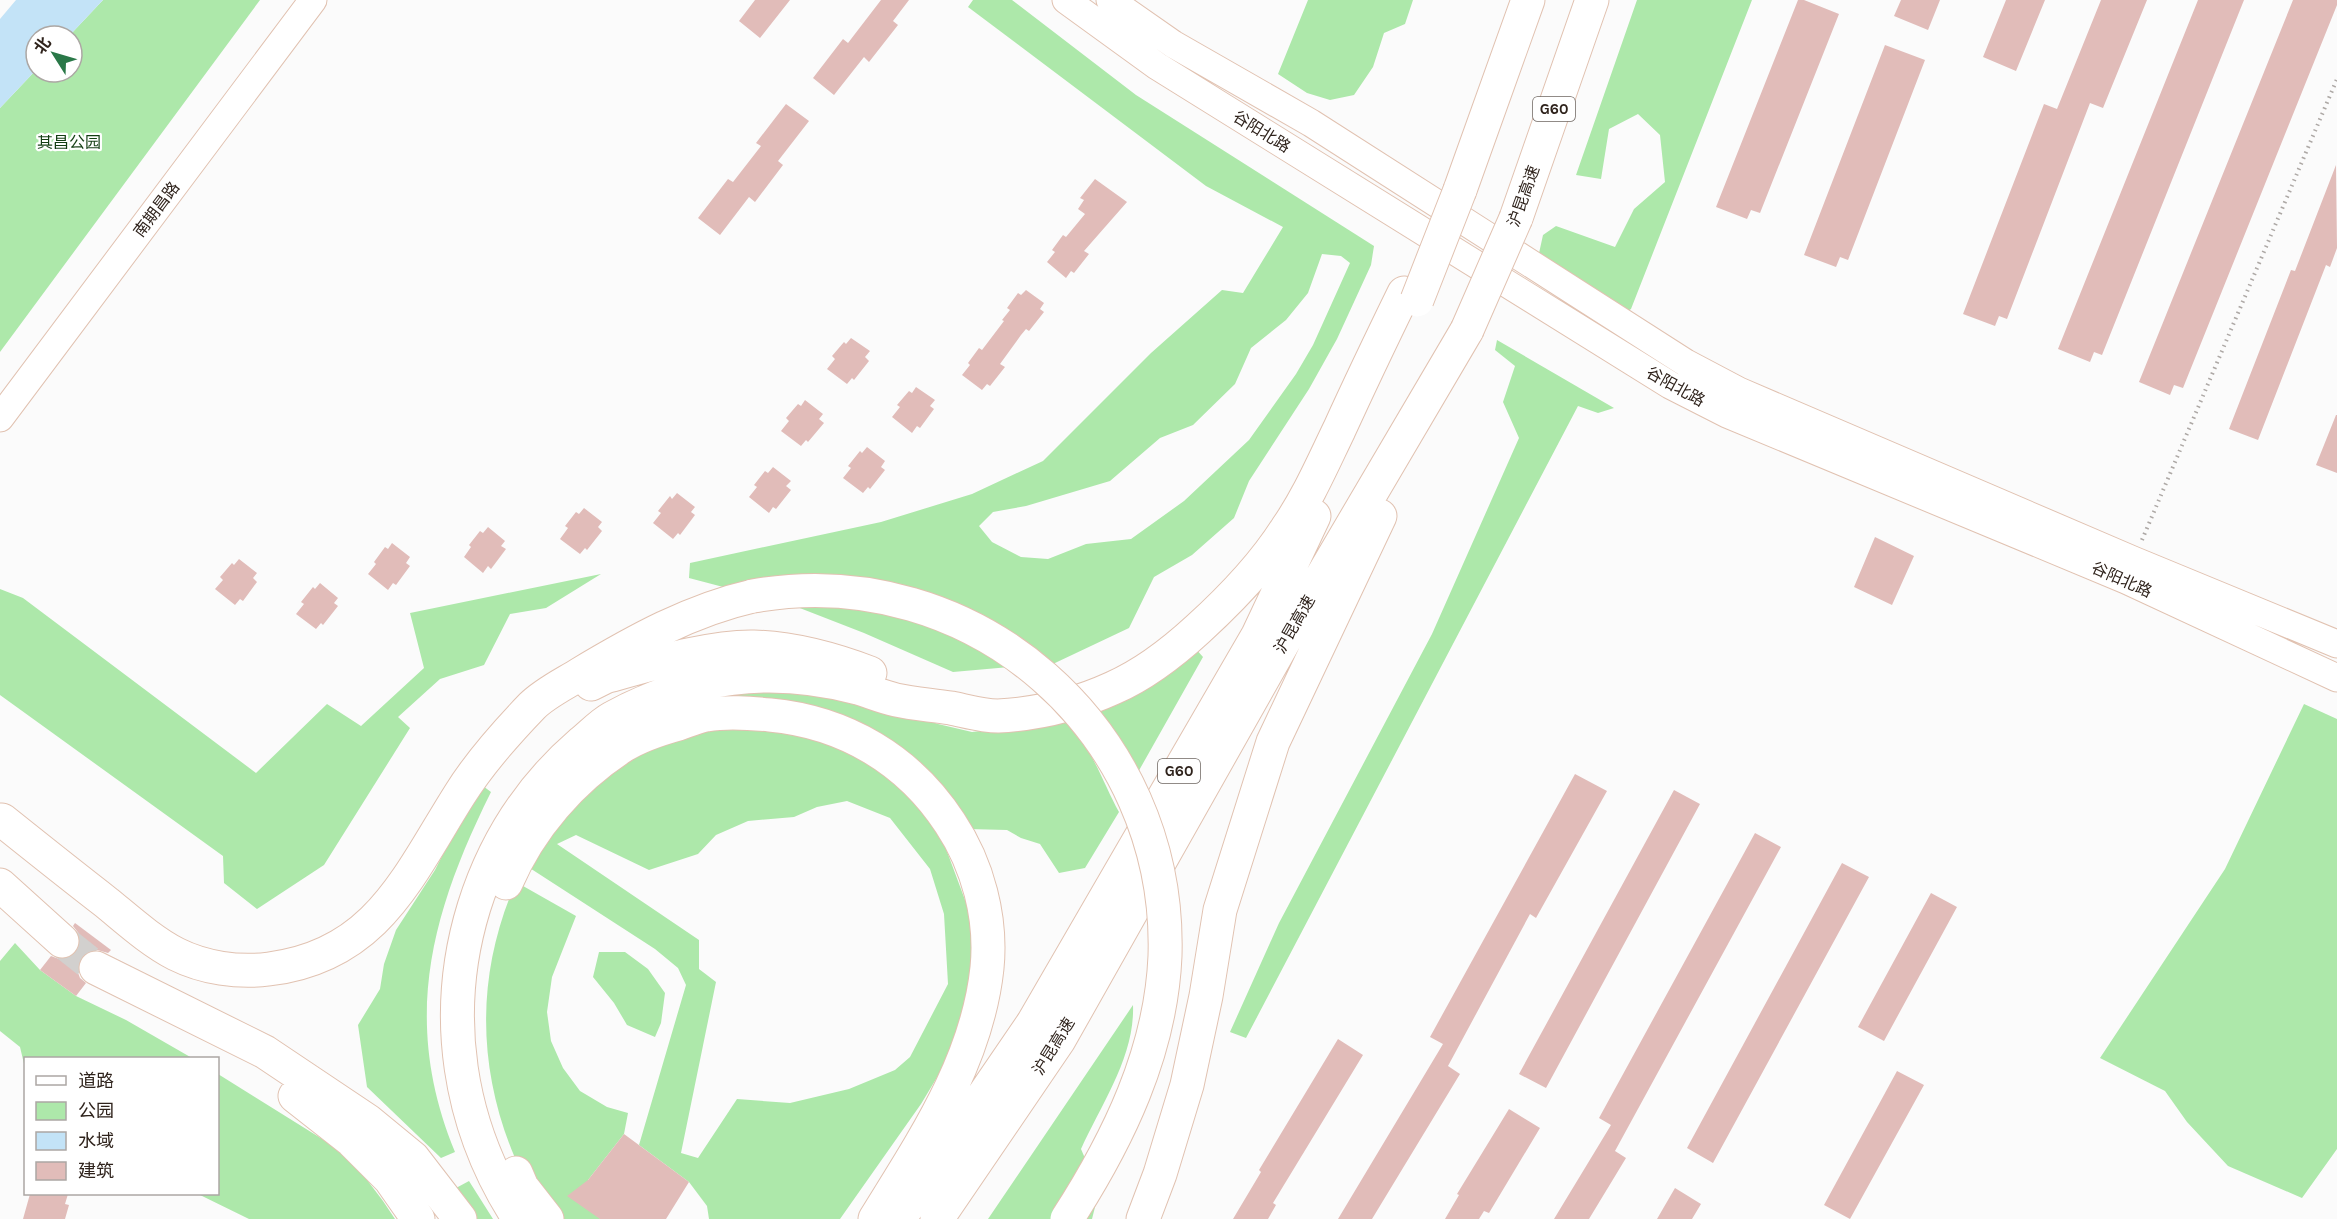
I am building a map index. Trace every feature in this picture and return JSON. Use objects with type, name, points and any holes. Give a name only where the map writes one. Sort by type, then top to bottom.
[{"type":"highway","points":[[1455,187],[1522,0]]},
{"type":"highway","name":"沪昆高速","points":[[899,1219],[1033,1023],[1258,635],[1410,296],[1528,0]]},
{"type":"highway","name":"沪昆高速","points":[[938,1219],[1059,1040],[1291,629],[1467,330],[1516,218],[1592,0]]},
{"type":"highway","points":[[519,1219],[505,1197],[484,1154],[467,1106],[456,1016],[459,973],[466,933],[479,890],[496,850],[518,813],[544,778],[609,720],[703,681],[752,675],[805,678],[854,687],[896,700],[995,716],[1055,709],[1114,688],[1171,654],[1214,615],[1253,574],[1288,527],[1410,296]]},
{"type":"highway","points":[[1143,1219],[1160,1174],[1187,1085],[1206,996],[1220,910],[1273,742],[1467,330]]},
{"type":"highway","points":[[2,820],[146,935],[176,954],[211,967],[252,972],[296,966],[336,950],[370,925],[398,893],[461,792],[482,762],[507,733],[535,703],[598,663],[674,622],[753,596],[807,590],[841,590],[875,594],[940,612],[997,641],[1048,679],[1091,727],[1126,781],[1151,846],[1159,882],[1164,918],[1165,957],[1161,995],[1149,1049],[1116,1137],[1067,1219]]},
{"type":"highway","points":[[507,733],[570,694],[605,677],[699,654],[753,647],[812,654],[904,685],[942,706]]},
{"type":"highway","points":[[547,1219],[522,1187],[503,1146],[488,1104],[480,1061],[477,1016],[480,978],[486,939],[499,899],[516,861],[537,827],[563,796],[592,769],[625,745],[664,728],[707,715],[750,713],[794,717],[834,728],[871,746],[904,770],[935,800],[960,837],[978,879],[986,923],[987,967],[980,1014],[966,1057],[945,1099],[875,1219]]},
{"type":"highway","points":[[0,885],[62,941]]},
{"type":"highway","points":[[418,1219],[390,1179],[343,1133],[254,1065],[96,968],[265,1052],[368,1121],[412,1158],[460,1219]]},
{"type":"main road","name":"南期昌路","points":[[0,418],[313,0]]},
{"type":"main road","name":"谷阳北路","points":[[1066,0],[1157,66],[1670,385],[1727,414],[2126,580],[2337,678]]},
{"type":"main road","name":"谷阳北路","points":[[1110,0],[1173,44],[1311,123],[1686,363],[1739,392],[2133,560],[2337,644]]},
{"type":"path","points":[[2133,560],[2337,79]]},
{"type":"green space","name":"其昌公园","points":[[103,0],[260,0],[0,352],[0,108],[24,83],[84,84],[84,24],[80,24]]},
{"type":"green space","points":[[973,0],[1012,0],[1136,95],[1374,246],[1371,265],[1337,339],[1309,389],[1249,481],[1234,518],[1192,555],[1154,577],[1129,628],[1055,663],[953,672],[864,633],[792,605],[689,578],[690,563],[881,522],[972,494],[1043,461],[1151,353],[1222,290],[1243,293],[1283,227],[1206,186],[968,7]],"holes":[[[1322,254],[1341,256],[1350,263],[1313,345],[1296,374],[1249,440],[1184,501],[1131,539],[1086,544],[1048,559],[1021,557],[992,542],[979,526],[993,512],[1026,506],[1110,481],[1160,438],[1193,425],[1235,384],[1251,348],[1286,320],[1308,293]]]},
{"type":"green space","points":[[1308,0],[1413,0],[1405,24],[1384,33],[1373,67],[1354,95],[1330,100],[1307,93],[1278,74]]},
{"type":"green space","points":[[1637,0],[1752,0],[1631,309],[1621,315],[1536,267],[1543,235],[1556,226],[1615,247],[1634,209],[1665,182],[1660,135],[1638,114],[1609,129],[1601,179],[1576,175]]},
{"type":"green space","points":[[1497,340],[1614,408],[1598,413],[1578,406],[1246,1038],[1230,1032],[1279,923],[1432,634],[1519,438],[1503,402],[1515,366],[1495,350]]},
{"type":"green space","points":[[601,574],[546,608],[510,614],[484,665],[440,679],[398,717],[410,728],[324,865],[257,909],[224,883],[223,856],[0,695],[0,589],[23,598],[256,773],[327,704],[361,726],[424,668],[410,613]]},
{"type":"green space","points":[[1195,648],[1203,657],[1137,774],[1095,709]]},
{"type":"green space","points":[[757,682],[880,704],[938,724],[972,732],[1013,727],[1056,716],[1077,735],[1086,747],[1119,812],[1085,868],[1059,873],[1040,844],[1021,838],[1007,830],[968,829],[925,771],[684,696]]},
{"type":"green space","points":[[2304,704],[2337,719],[2337,1149],[2302,1198],[2228,1166],[2187,1122],[2165,1091],[2100,1058],[2225,869]]},
{"type":"green space","points":[[720,725],[816,733],[900,783],[939,830],[968,908],[974,940],[976,979],[951,1054],[921,1104],[840,1219],[709,1219],[707,1206],[689,1182],[639,1145],[686,985],[678,968],[655,949],[522,863],[621,754]],"holes":[[[847,801],[890,818],[930,869],[944,914],[948,984],[910,1057],[895,1070],[849,1089],[790,1103],[737,1099],[698,1158],[681,1153],[716,982],[699,969],[699,940],[557,844],[576,835],[649,870],[698,854],[716,835],[748,821],[794,817],[817,807]]]},
{"type":"green space","points":[[479,783],[491,792],[452,881],[439,925],[430,968],[427,1012],[429,1058],[439,1104],[455,1152],[441,1158],[367,1087],[358,1025],[380,989],[384,964],[396,930],[435,870]]},
{"type":"green space","points":[[516,882],[576,916],[552,977],[547,1012],[551,1041],[563,1068],[580,1091],[607,1107],[628,1113],[624,1134],[588,1180],[600,1219],[553,1219],[524,1178],[508,1141],[497,1105],[489,1068],[486,1030],[487,993],[502,919]]},
{"type":"green space","points":[[15,943],[40,970],[76,996],[126,1020],[190,1057],[24,1057],[24,1064],[20,1047],[0,1031],[0,961]]},
{"type":"green space","points":[[599,952],[625,952],[648,969],[665,993],[661,1023],[655,1037],[627,1025],[614,1003],[593,977]]},
{"type":"green space","points":[[1133,1005],[1129,1043],[1123,1061],[1081,1149],[1099,1191],[1092,1219],[988,1219]]},
{"type":"green space","points":[[219,1075],[335,1147],[361,1172],[395,1219],[249,1219],[200,1195],[219,1195]]},
{"type":"green space","points":[[469,1181],[493,1219],[470,1219],[456,1188]]},
{"type":"water","points":[[16,0],[103,0],[80,24],[24,24],[24,83],[0,108],[0,19]]},
{"type":"building","points":[[755,0],[790,0],[760,38],[739,21]]},
{"type":"building","points":[[881,0],[909,0],[893,21],[898,25],[869,62],[864,57],[834,95],[813,78],[843,39],[848,43]]},
{"type":"building","points":[[1798,0],[1804,0],[1839,14],[1760,213],[1751,210],[1747,219],[1716,207]]},
{"type":"building","points":[[1901,0],[1940,0],[1928,30],[1894,16]]},
{"type":"building","points":[[2006,0],[2045,0],[2016,71],[1983,57]]},
{"type":"building","points":[[2101,0],[2147,0],[2103,108],[2090,103],[2007,319],[1999,316],[1995,326],[1963,314],[2044,104],[2057,109]]},
{"type":"building","points":[[2198,0],[2244,0],[2102,355],[2094,352],[2090,362],[2058,349]]},
{"type":"building","points":[[2293,0],[2337,0],[2337,5],[2183,388],[2174,385],[2170,395],[2139,382]]},
{"type":"building","points":[[1885,45],[1925,60],[1848,260],[1840,257],[1836,267],[1804,255]]},
{"type":"building","points":[[786,104],[809,121],[778,161],[783,165],[755,202],[749,197],[720,235],[698,218],[728,179],[733,182],[761,146],[756,143]]},
{"type":"building","points":[[2336,165],[2337,248],[2330,267],[2326,265],[2258,440],[2229,429],[2291,270],[2295,271]]},
{"type":"building","points":[[1095,179],[1127,202],[1084,251],[1089,254],[1074,273],[1071,271],[1066,278],[1047,262],[1055,252],[1052,250],[1063,235],[1066,237],[1085,214],[1078,209],[1084,200],[1080,198]]},
{"type":"building","points":[[1026,290],[1044,303],[1040,309],[1044,312],[1029,331],[1026,329],[1021,335],[1000,364],[1005,367],[990,386],[987,384],[982,390],[962,375],[979,348],[982,350],[1004,321],[1002,320],[1010,310],[1007,308],[1018,293],[1021,295]]},
{"type":"building","points":[[851,338],[870,351],[865,357],[869,361],[854,380],[852,378],[847,384],[827,369],[835,359],[832,356],[844,342],[846,344]]},
{"type":"building","points":[[916,387],[935,400],[930,406],[934,409],[920,428],[917,426],[912,433],[892,417],[900,407],[897,405],[909,391],[912,393]]},
{"type":"building","points":[[805,400],[823,414],[819,419],[824,423],[808,442],[806,440],[801,446],[781,431],[789,421],[786,418],[798,404],[801,406]]},
{"type":"building","points":[[2337,415],[2337,473],[2316,465]]},
{"type":"building","points":[[867,447],[885,461],[881,467],[885,470],[870,489],[868,487],[863,493],[843,478],[851,468],[848,466],[860,451],[862,453]]},
{"type":"building","points":[[773,467],[791,481],[786,486],[791,490],[776,509],[773,507],[769,513],[749,497],[757,487],[754,485],[765,471],[768,473]]},
{"type":"building","points":[[677,493],[695,507],[691,512],[695,515],[680,535],[678,533],[673,539],[653,523],[661,513],[658,511],[670,496],[672,499]]},
{"type":"building","points":[[584,508],[602,522],[598,527],[602,531],[587,550],[585,548],[580,554],[560,539],[568,528],[565,526],[576,512],[579,514]]},
{"type":"building","points":[[488,527],[505,541],[501,546],[506,549],[491,569],[488,566],[483,573],[464,557],[471,547],[469,545],[480,531],[483,533]]},
{"type":"building","points":[[1875,537],[1914,556],[1892,605],[1854,587]]},
{"type":"building","points":[[392,543],[410,557],[406,563],[410,566],[396,585],[393,583],[388,590],[368,574],[385,547],[388,549]]},
{"type":"building","points":[[239,559],[257,573],[253,578],[257,582],[243,601],[240,599],[235,605],[215,589],[223,580],[220,577],[232,563],[234,565]]},
{"type":"building","points":[[320,583],[338,598],[334,603],[338,606],[323,625],[321,623],[316,629],[296,614],[304,604],[301,602],[313,587],[315,589]]},
{"type":"building","points":[[1575,774],[1607,791],[1536,918],[1530,914],[1448,1066],[1460,1074],[1372,1219],[1338,1219],[1443,1044],[1430,1037]]},
{"type":"building","points":[[1674,790],[1700,804],[1546,1088],[1519,1074]]},
{"type":"building","points":[[1755,833],[1781,847],[1615,1151],[1626,1158],[1589,1219],[1554,1219],[1611,1125],[1599,1118]]},
{"type":"building","points":[[1842,863],[1869,877],[1713,1163],[1687,1148]]},
{"type":"building","points":[[1931,893],[1957,907],[1884,1041],[1858,1027]]},
{"type":"building","points":[[75,923],[111,950],[108,953],[94,949],[85,953],[80,959],[77,970],[80,978],[86,983],[76,996],[40,970],[51,956],[67,959],[76,953],[80,944],[80,935],[73,926]]},
{"type":"building","points":[[1338,1039],[1363,1055],[1273,1203],[1276,1205],[1268,1219],[1233,1219],[1261,1172],[1259,1170]]},
{"type":"building","points":[[1897,1071],[1924,1085],[1850,1219],[1824,1205]]},
{"type":"building","points":[[1509,1109],[1540,1128],[1489,1213],[1484,1211],[1479,1219],[1445,1219],[1459,1195],[1457,1194]]},
{"type":"building","points":[[624,1134],[689,1182],[666,1219],[600,1219],[567,1196],[588,1180]]},
{"type":"building","points":[[1675,1188],[1701,1204],[1692,1219],[1657,1219]]},
{"type":"building","points":[[30,1195],[68,1195],[65,1204],[69,1205],[65,1219],[23,1219]]},
{"type":"tunnel","points":[[62,941],[96,968]]}]
